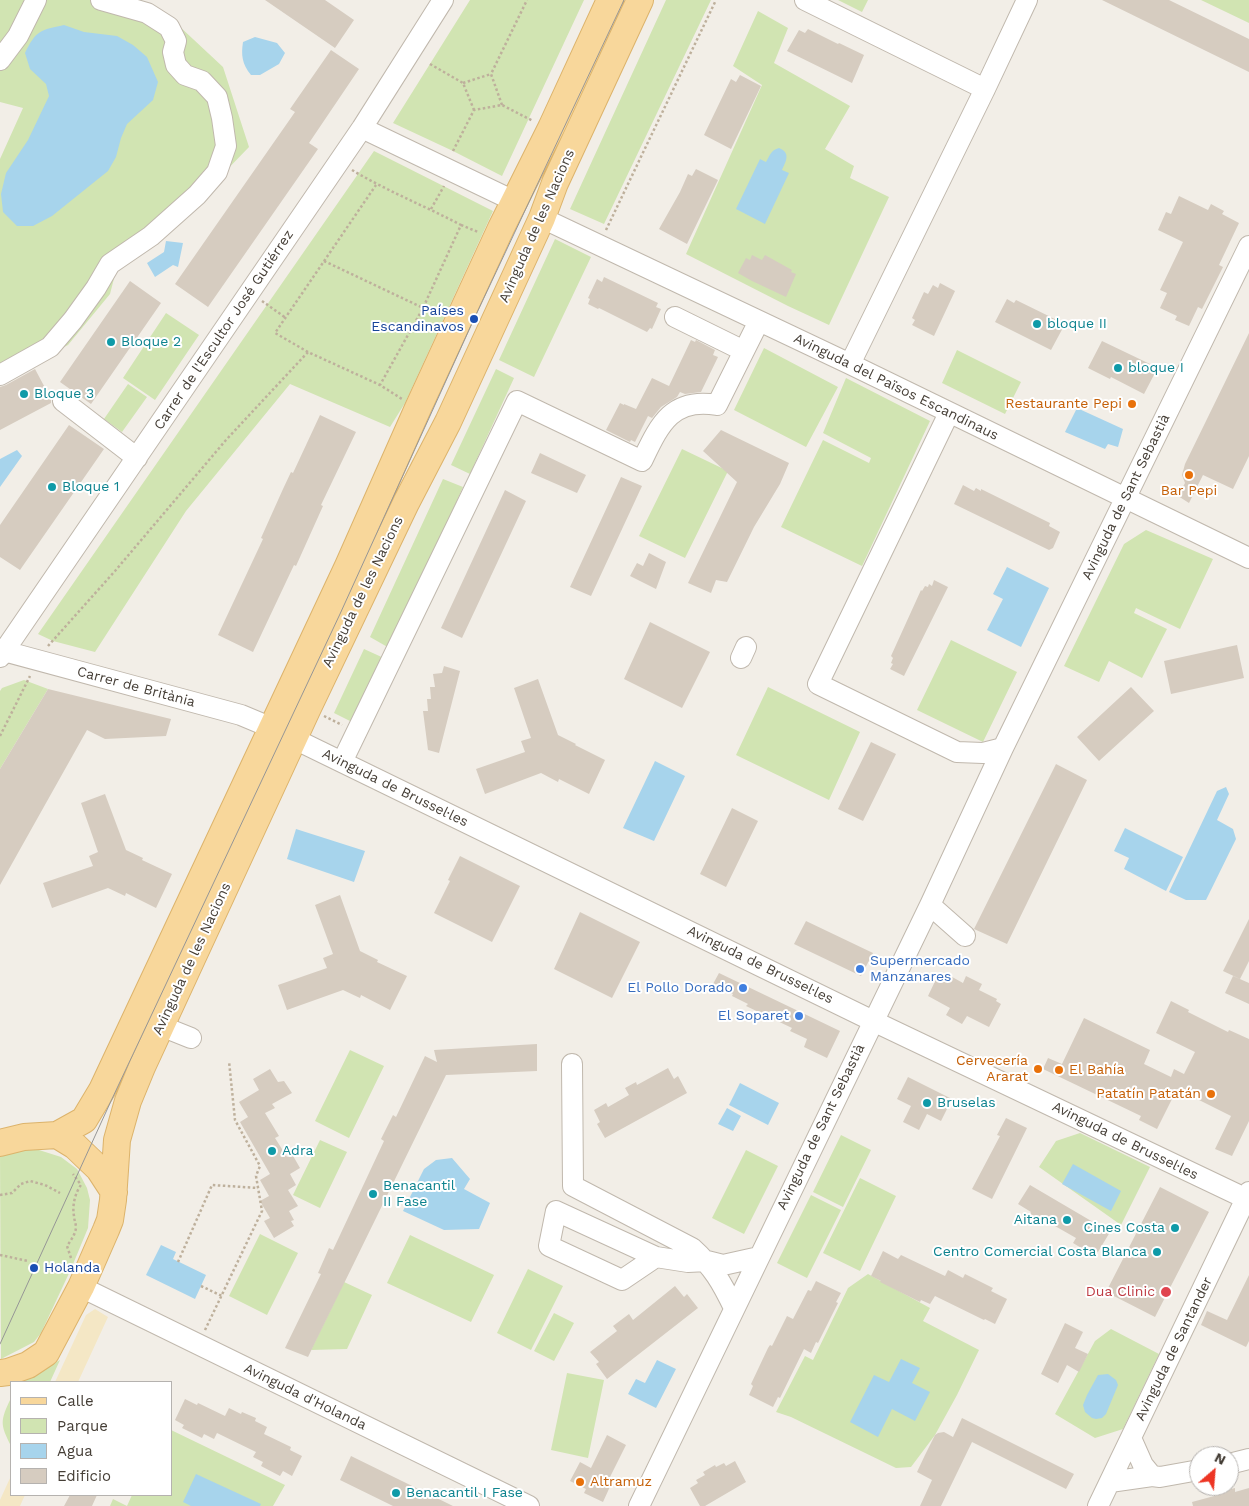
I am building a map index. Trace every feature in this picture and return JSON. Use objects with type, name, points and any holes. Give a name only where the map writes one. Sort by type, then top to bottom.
[{"type":"main road","name":"Avinguda de les Nacions","points":[[3,1378],[46,1353],[85,1278],[108,1225],[114,1192],[117,1140],[128,1101],[283,733],[348,566],[418,408],[610,0]]},
{"type":"main road","name":"Avinguda de les Nacions","points":[[57,1135],[84,1120],[102,1090],[283,733],[448,422],[542,218],[555,183],[640,0]]},
{"type":"main road","points":[[0,1143],[24,1137],[57,1135],[75,1146],[99,1169],[114,1192]]},
{"type":"street","points":[[0,60],[18,36],[36,0]]},
{"type":"street","points":[[0,375],[50,347],[73,320],[96,288],[110,264],[151,236],[197,195],[217,172],[226,146],[217,97],[202,80],[185,75],[176,64],[173,52],[176,41],[169,27],[147,13],[100,0]]},
{"type":"street","name":"Carrer de l'Escultor José Gutiérrez","points":[[1,653],[137,458],[362,128],[443,0]]},
{"type":"street","points":[[805,0],[985,89]]},
{"type":"street","points":[[850,364],[1027,0]]},
{"type":"street","points":[[362,128],[514,201]]},
{"type":"street","name":"Avinguda del Països Escandinaus","points":[[542,218],[850,364],[1249,558]]},
{"type":"street","name":"Avinguda de Sant Sebastià","points":[[639,1506],[930,905],[1003,748],[1249,246]]},
{"type":"street","points":[[675,317],[744,351]]},
{"type":"street","points":[[342,762],[517,401],[642,461],[662,423],[674,411],[698,404],[717,405],[759,321]]},
{"type":"street","points":[[63,401],[137,458]]},
{"type":"street","points":[[949,413],[818,684],[958,752],[983,753],[1003,748]]},
{"type":"street","name":"Carrer de Britània","points":[[1,653],[241,715],[283,733]]},
{"type":"street","name":"Avinguda de Brussel·les","points":[[283,733],[873,1021],[1248,1197]]},
{"type":"street","points":[[930,905],[964,936]]},
{"type":"street","points":[[161,1026],[191,1038]]},
{"type":"street","points":[[572,1064],[573,1186],[692,1248],[707,1262],[722,1282],[734,1308]]},
{"type":"street","name":"Avinguda de Santander","points":[[1098,1506],[1248,1197]]},
{"type":"street","points":[[656,1257],[622,1280],[549,1246],[556,1211],[656,1257],[723,1265],[759,1257]]},
{"type":"street","name":"Avinguda d'Holanda","points":[[85,1278],[198,1344],[529,1506]]},
{"type":"street","points":[[1131,1438],[1143,1465],[1152,1476]]},
{"type":"street","points":[[1110,1482],[1189,1472]]},
{"type":"path","points":[[502,106],[491,74],[526,0]]},
{"type":"path","points":[[599,245],[716,0]]},
{"type":"path","points":[[430,64],[463,83],[474,110],[453,151],[445,148]]},
{"type":"path","points":[[463,83],[491,74]]},
{"type":"path","points":[[474,110],[502,106],[534,122]]},
{"type":"path","points":[[431,209],[447,180]]},
{"type":"path","points":[[461,226],[423,308],[380,385],[308,352],[275,334],[376,185],[431,209],[461,226],[479,232],[484,227]]},
{"type":"path","points":[[324,261],[440,316]]},
{"type":"path","points":[[261,300],[286,318]]},
{"type":"path","points":[[53,641],[226,440],[308,352]]},
{"type":"path","points":[[0,736],[28,681]]},
{"type":"path","points":[[198,1344],[262,1211],[256,1176],[260,1166],[235,1120],[229,1061]]},
{"type":"path","points":[[70,1171],[81,1185],[77,1190],[74,1205],[76,1226],[73,1237],[67,1246],[71,1259],[85,1278]]},
{"type":"path","points":[[0,1196],[12,1193],[21,1184],[30,1181],[45,1185],[60,1193]]},
{"type":"path","points":[[178,1262],[212,1185],[258,1188]]},
{"type":"path","points":[[0,1255],[28,1261]]},
{"type":"path","points":[[201,1286],[222,1296]]},
{"type":"green space","points":[[0,0],[126,0],[163,11],[223,67],[249,147],[160,239],[118,263],[110,294],[68,345],[0,381],[0,159],[23,108],[0,102]]},
{"type":"green space","points":[[470,0],[584,0],[502,176],[393,123]]},
{"type":"green space","points":[[666,0],[711,0],[604,224],[570,209]]},
{"type":"green space","points":[[838,0],[868,0],[862,12]]},
{"type":"green space","points":[[1201,0],[1249,0],[1249,23]]},
{"type":"green space","points":[[758,11],[788,28],[774,63],[850,106],[825,149],[854,166],[850,178],[889,197],[829,325],[686,254],[762,85],[733,66]]},
{"type":"green space","points":[[374,151],[493,211],[405,403],[390,427],[290,384],[186,511],[95,652],[53,641],[38,634]]},
{"type":"green space","points":[[555,239],[591,257],[534,377],[499,360]]},
{"type":"green space","points":[[166,313],[199,335],[155,400],[123,378]]},
{"type":"green space","points":[[764,348],[838,387],[806,447],[734,410]]},
{"type":"green space","points":[[957,350],[1021,382],[1005,414],[942,383]]},
{"type":"green space","points":[[496,369],[514,378],[470,474],[451,465]]},
{"type":"green space","points":[[846,378],[930,421],[862,566],[781,527],[823,440],[869,463],[871,458],[823,433]]},
{"type":"green space","points":[[128,384],[147,397],[122,432],[104,419]]},
{"type":"green space","points":[[682,449],[728,471],[685,558],[639,536]]},
{"type":"green space","points":[[443,479],[463,487],[391,649],[370,637]]},
{"type":"green space","points":[[1146,530],[1213,559],[1180,629],[1136,608],[1134,613],[1167,629],[1142,678],[1109,661],[1099,682],[1064,666],[1124,544]]},
{"type":"green space","points":[[951,640],[1017,672],[983,742],[917,710]]},
{"type":"green space","points":[[364,649],[386,659],[354,723],[334,713]]},
{"type":"green space","points":[[24,680],[48,689],[0,769],[0,691],[2,688]]},
{"type":"green space","points":[[768,687],[860,732],[829,800],[736,755]]},
{"type":"green space","points":[[350,1050],[384,1066],[349,1138],[315,1121]]},
{"type":"green space","points":[[1080,1133],[1150,1167],[1121,1225],[1039,1167],[1056,1141]]},
{"type":"green space","points":[[841,1135],[871,1150],[843,1207],[813,1192]]},
{"type":"green space","points":[[320,1140],[347,1152],[320,1208],[293,1195]]},
{"type":"green space","points":[[12,1149],[39,1150],[61,1157],[77,1169],[87,1188],[90,1200],[88,1228],[41,1333],[34,1342],[1,1359],[0,1152]]},
{"type":"green space","points":[[746,1150],[778,1166],[744,1234],[712,1218]]},
{"type":"green space","points":[[860,1178],[896,1196],[860,1271],[823,1253]]},
{"type":"green space","points":[[811,1195],[841,1210],[807,1278],[777,1263]]},
{"type":"green space","points":[[260,1234],[298,1253],[267,1315],[229,1296]]},
{"type":"green space","points":[[410,1235],[494,1275],[471,1322],[387,1283]]},
{"type":"green space","points":[[528,1269],[563,1286],[531,1350],[497,1333]]},
{"type":"green space","points":[[868,1274],[930,1308],[923,1321],[979,1350],[935,1435],[911,1467],[896,1468],[791,1417],[776,1412],[805,1356],[813,1360],[848,1288]]},
{"type":"green space","points":[[344,1282],[372,1295],[347,1349],[311,1350]]},
{"type":"green space","points":[[554,1313],[574,1323],[554,1361],[534,1351]]},
{"type":"green space","points":[[1111,1329],[1159,1354],[1123,1429],[1095,1438],[1055,1414],[1095,1341]]},
{"type":"green space","points":[[60,1360],[50,1381],[24,1380]]},
{"type":"green space","points":[[567,1373],[604,1380],[588,1458],[551,1450]]},
{"type":"green space","points":[[10,1400],[10,1444],[3,1427],[5,1412]]},
{"type":"green space","points":[[172,1430],[285,1485],[273,1506],[127,1506],[132,1496],[172,1496]]},
{"type":"green space","points":[[113,1499],[127,1506],[110,1506]]},
{"type":"sand","points":[[95,1309],[108,1317],[78,1381],[55,1381],[86,1315]]},
{"type":"sand","points":[[10,1478],[10,1496],[25,1496],[20,1506],[0,1506],[0,1500]]},
{"type":"water","points":[[64,25],[84,32],[117,36],[133,45],[147,57],[158,82],[153,100],[127,124],[116,157],[108,171],[52,216],[33,226],[17,226],[3,212],[1,194],[6,173],[28,140],[49,96],[46,84],[30,69],[25,53],[32,40],[40,32]]},
{"type":"water","points":[[255,37],[277,43],[285,53],[279,64],[260,75],[251,75],[242,55],[243,42]]},
{"type":"water","points":[[779,148],[786,155],[782,170],[789,173],[765,224],[736,209],[760,159],[766,162],[772,151]]},
{"type":"water","points":[[166,241],[183,243],[178,267],[173,265],[155,277],[147,263],[164,252]]},
{"type":"water","points":[[1077,408],[1123,429],[1118,447],[1108,444],[1105,449],[1065,432]]},
{"type":"water","points":[[17,450],[22,456],[0,487],[0,459]]},
{"type":"water","points":[[1007,567],[1049,588],[1021,647],[987,630],[1003,599],[993,594]]},
{"type":"water","points":[[655,761],[685,776],[654,841],[623,828]]},
{"type":"water","points":[[1226,787],[1229,794],[1217,820],[1233,829],[1236,839],[1206,900],[1186,900],[1169,892],[1217,791]]},
{"type":"water","points":[[1125,828],[1183,857],[1166,891],[1124,869],[1129,858],[1114,851]]},
{"type":"water","points":[[296,829],[365,851],[354,882],[287,859]]},
{"type":"water","points":[[740,1083],[779,1103],[768,1125],[729,1105]]},
{"type":"water","points":[[727,1108],[741,1116],[733,1131],[718,1124]]},
{"type":"water","points":[[452,1158],[470,1179],[464,1189],[490,1203],[479,1229],[444,1230],[403,1211],[424,1169],[436,1160]]},
{"type":"water","points":[[1073,1164],[1121,1191],[1111,1211],[1062,1184]]},
{"type":"water","points":[[161,1245],[176,1252],[173,1259],[206,1275],[195,1299],[146,1275]]},
{"type":"water","points":[[901,1359],[920,1368],[912,1383],[930,1392],[915,1421],[892,1409],[878,1437],[850,1422],[874,1375],[889,1382]]},
{"type":"water","points":[[657,1360],[676,1369],[656,1408],[628,1394],[636,1379],[645,1383]]},
{"type":"water","points":[[1108,1374],[1116,1380],[1118,1385],[1106,1414],[1102,1418],[1092,1418],[1085,1412],[1083,1405],[1098,1375]]},
{"type":"water","points":[[196,1474],[261,1504],[260,1506],[191,1506],[183,1502]]},
{"type":"building","points":[[265,0],[325,0],[354,20],[335,48]]},
{"type":"building","points":[[1102,0],[1169,0],[1249,39],[1249,72]]},
{"type":"building","points":[[808,29],[864,55],[852,83],[787,51],[799,30],[805,33]]},
{"type":"building","points":[[331,50],[359,69],[309,143],[318,149],[208,307],[175,284],[295,112],[290,109]]},
{"type":"building","points":[[740,75],[761,86],[731,149],[704,135],[731,79],[736,82]]},
{"type":"building","points":[[696,169],[718,180],[687,244],[659,229],[688,174],[692,176]]},
{"type":"building","points":[[1179,196],[1208,210],[1211,204],[1224,211],[1222,214],[1239,223],[1219,265],[1223,267],[1202,309],[1198,307],[1189,326],[1175,320],[1177,316],[1160,308],[1167,293],[1160,290],[1183,242],[1158,230],[1166,212],[1171,214]]},
{"type":"building","points":[[752,255],[762,260],[765,255],[796,274],[786,297],[738,273],[746,258],[750,260]]},
{"type":"building","points":[[604,277],[658,303],[656,307],[661,309],[652,329],[650,328],[647,332],[588,304],[590,299],[588,298],[597,279],[602,282]]},
{"type":"building","name":"Bloque 2","points":[[130,281],[161,303],[91,404],[60,382]]},
{"type":"building","points":[[940,283],[955,291],[934,336],[912,325],[915,320],[912,318],[924,292],[928,294],[933,285],[938,288]]},
{"type":"building","name":"bloque II","points":[[1007,299],[1014,303],[1016,300],[1065,324],[1051,350],[995,322]]},
{"type":"building","points":[[1249,333],[1249,456],[1233,489],[1203,475],[1189,503],[1178,496],[1185,483],[1182,475],[1185,464]]},
{"type":"building","points":[[691,340],[695,342],[696,340],[715,350],[713,355],[718,357],[701,392],[685,394],[680,392],[677,397],[661,407],[652,418],[648,416],[635,442],[631,440],[630,442],[606,430],[620,403],[636,409],[652,378],[669,386]]},
{"type":"building","name":"bloque I","points":[[1102,341],[1150,364],[1148,367],[1156,371],[1144,394],[1111,377],[1110,379],[1088,368]]},
{"type":"building","name":"Bloque 3","points":[[35,369],[51,399],[51,403],[0,430],[0,387]]},
{"type":"building","points":[[320,415],[356,432],[321,505],[323,506],[296,566],[294,565],[253,652],[218,635],[263,539],[261,538],[283,489],[291,472],[293,473]]},
{"type":"building","name":"Bloque 1","points":[[69,425],[104,449],[20,570],[0,557],[0,525]]},
{"type":"building","points":[[721,430],[789,463],[780,484],[754,527],[727,582],[716,580],[711,593],[688,583],[737,482],[703,451]]},
{"type":"building","points":[[540,453],[586,475],[577,493],[531,473]]},
{"type":"building","points":[[621,477],[642,486],[591,596],[570,587]]},
{"type":"building","points":[[963,485],[974,491],[976,488],[981,491],[981,489],[1050,523],[1049,526],[1060,532],[1053,548],[1049,550],[954,504]]},
{"type":"building","points":[[505,490],[526,501],[462,638],[441,628]]},
{"type":"building","points":[[649,553],[666,562],[656,589],[630,576],[637,563],[643,566]]},
{"type":"building","points":[[934,580],[948,587],[904,676],[890,669],[893,664],[891,663],[893,658],[891,656],[921,590],[925,586],[928,587],[929,584],[932,586]]},
{"type":"building","points":[[650,622],[710,652],[682,708],[624,679]]},
{"type":"building","points":[[1237,645],[1244,678],[1171,694],[1164,661]]},
{"type":"building","points":[[444,666],[460,671],[439,753],[428,750],[423,711],[428,711],[427,699],[431,699],[430,687],[435,687],[433,674],[442,673]]},
{"type":"building","points":[[538,679],[558,735],[605,760],[589,794],[559,779],[558,782],[541,773],[485,794],[476,769],[525,752],[521,741],[531,738],[514,688]]},
{"type":"building","points":[[1131,687],[1154,711],[1099,761],[1077,737]]},
{"type":"building","points":[[48,689],[171,719],[166,736],[105,739],[87,730],[0,885],[0,769]]},
{"type":"building","points":[[871,742],[896,754],[863,821],[838,809]]},
{"type":"building","points":[[1056,764],[1087,780],[1007,944],[974,929]]},
{"type":"building","points":[[105,794],[126,850],[172,874],[156,908],[126,893],[125,896],[108,888],[52,908],[43,883],[93,866],[89,856],[98,852],[81,803]]},
{"type":"building","points":[[732,808],[758,821],[726,887],[700,874]]},
{"type":"building","points":[[460,856],[520,886],[492,942],[434,913]]},
{"type":"building","points":[[340,895],[360,951],[378,960],[377,962],[407,976],[390,1010],[361,995],[360,998],[343,990],[287,1010],[278,985],[327,968],[323,958],[333,954],[315,905]]},
{"type":"building","points":[[580,912],[640,942],[612,998],[554,969]]},
{"type":"building","points":[[1249,919],[1249,961],[1240,979],[1223,971]]},
{"type":"building","points":[[806,921],[873,953],[861,976],[794,944]]},
{"type":"building","points":[[719,973],[840,1031],[827,1058],[804,1047],[807,1039],[790,1031],[792,1028],[746,1006],[748,1004],[713,984]]},
{"type":"building","points":[[939,973],[943,975],[945,973],[963,983],[966,976],[982,984],[979,990],[997,999],[996,1001],[1001,1004],[989,1027],[967,1016],[962,1024],[946,1015],[950,1008],[928,996]]},
{"type":"building","points":[[1233,976],[1249,983],[1249,1004],[1225,993]]},
{"type":"building","points":[[1171,1001],[1189,1010],[1188,1012],[1228,1032],[1229,1030],[1249,1039],[1249,1121],[1232,1156],[1215,1149],[1231,1116],[1177,1089],[1157,1129],[1139,1120],[1141,1116],[1043,1069],[1048,1058],[1062,1064],[1084,1018],[1150,1050],[1144,1064],[1171,1077],[1174,1069],[1184,1074],[1195,1052],[1156,1033]]},
{"type":"building","name":"Benacantil II Fase","points":[[537,1044],[537,1071],[446,1075],[308,1357],[285,1348],[321,1274],[318,1273],[329,1248],[333,1250],[384,1141],[381,1139],[393,1115],[396,1117],[425,1056],[437,1062],[434,1050]]},
{"type":"building","points":[[668,1068],[674,1079],[678,1076],[687,1093],[605,1138],[597,1124],[600,1122],[594,1110],[606,1103],[608,1107],[629,1095],[625,1088],[636,1082],[637,1085]]},
{"type":"building","name":"Adra","points":[[270,1069],[278,1082],[284,1081],[292,1093],[272,1104],[275,1108],[265,1113],[279,1136],[275,1138],[287,1157],[292,1154],[300,1168],[290,1174],[296,1185],[288,1190],[298,1206],[289,1211],[294,1220],[291,1221],[294,1226],[274,1238],[264,1221],[270,1218],[260,1201],[269,1196],[260,1180],[270,1174],[240,1122],[248,1117],[239,1102],[259,1090],[253,1079]]},
{"type":"building","name":"Bruselas","points":[[908,1077],[952,1099],[941,1121],[927,1114],[919,1130],[903,1122],[911,1106],[897,1099]]},
{"type":"building","name":"Aitana","points":[[1006,1118],[1027,1128],[992,1199],[972,1189],[1000,1136],[997,1135]]},
{"type":"building","name":"Aitana","points":[[1030,1185],[1110,1232],[1098,1252],[1086,1245],[1083,1249],[1073,1243],[1076,1238],[1041,1218],[1039,1222],[1028,1216],[1031,1212],[1018,1204]]},
{"type":"building","name":"Centro Comercial Costa Blanca","points":[[1160,1187],[1209,1212],[1155,1317],[1106,1292]]},
{"type":"building","points":[[883,1251],[898,1259],[901,1255],[945,1276],[948,1270],[963,1278],[965,1274],[993,1288],[991,1291],[1007,1299],[995,1324],[935,1296],[930,1304],[921,1300],[920,1302],[880,1282],[871,1276]]},
{"type":"building","points":[[1249,1275],[1249,1341],[1246,1347],[1201,1325],[1207,1311],[1227,1320]]},
{"type":"building","points":[[816,1281],[841,1293],[836,1302],[838,1303],[811,1353],[804,1349],[780,1398],[778,1397],[773,1407],[749,1395],[753,1386],[751,1384],[768,1348],[770,1345],[772,1346],[787,1316],[793,1319],[808,1290],[811,1291]]},
{"type":"building","points":[[675,1286],[684,1297],[687,1294],[698,1308],[607,1379],[596,1364],[599,1362],[590,1352],[617,1331],[613,1326],[629,1314],[633,1320]]},
{"type":"building","points":[[1065,1323],[1083,1332],[1075,1348],[1088,1354],[1079,1372],[1067,1365],[1058,1383],[1041,1374]]},
{"type":"building","points":[[185,1399],[225,1416],[229,1408],[256,1418],[255,1421],[267,1427],[264,1434],[291,1447],[290,1450],[302,1456],[292,1476],[283,1471],[280,1476],[261,1466],[263,1462],[253,1457],[256,1452],[217,1433],[214,1439],[204,1434],[202,1438],[182,1428],[184,1425],[175,1420]]},
{"type":"building","points":[[962,1418],[1074,1474],[1066,1489],[972,1442],[941,1506],[920,1506],[932,1480],[917,1472],[925,1455],[935,1435],[938,1433],[944,1432],[953,1437]]},
{"type":"building","points":[[607,1435],[626,1445],[609,1479],[613,1480],[603,1502],[584,1493],[586,1489],[570,1481],[580,1462],[591,1468]]},
{"type":"building","name":"Benacantil I Fase","points":[[351,1456],[453,1506],[393,1506],[340,1480]]},
{"type":"building","points":[[735,1461],[746,1482],[705,1506],[700,1506],[690,1488],[698,1483],[696,1480],[705,1475],[703,1472],[715,1465],[716,1467],[724,1463],[726,1466]]},
{"type":"building","points":[[1249,1488],[1249,1506],[1193,1506],[1192,1502],[1214,1496],[1239,1496],[1239,1491]]},
{"type":"building","points":[[69,1496],[97,1496],[92,1506],[64,1506]]},
{"type":"tram line","points":[[0,1344],[111,1101],[340,614],[474,319],[624,0]]},
{"type":"place","name":"Países Escandinavos","points":[[474,319]]},
{"type":"place","name":"bloque II","points":[[1037,324]]},
{"type":"place","name":"Bloque 2","points":[[111,342]]},
{"type":"place","name":"bloque I","points":[[1118,368]]},
{"type":"place","name":"Bloque 3","points":[[24,394]]},
{"type":"place","name":"Restaurante Pepi","points":[[1132,404]]},
{"type":"place","name":"Bar Pepi","points":[[1189,475]]},
{"type":"place","name":"Bloque 1","points":[[52,487]]},
{"type":"place","name":"Supermercado Manzanares","points":[[860,969]]},
{"type":"place","name":"El Pollo Dorado","points":[[743,988]]},
{"type":"place","name":"El Soparet","points":[[799,1016]]},
{"type":"place","name":"Cervecería Ararat","points":[[1038,1069]]},
{"type":"place","name":"El Bahía","points":[[1059,1070]]},
{"type":"place","name":"Patatín Patatán","points":[[1211,1094]]},
{"type":"place","name":"Bruselas","points":[[927,1103]]},
{"type":"place","name":"Adra","points":[[272,1151]]},
{"type":"place","name":"Benacantil II Fase","points":[[373,1194]]},
{"type":"place","name":"Aitana","points":[[1067,1220]]},
{"type":"place","name":"Cines Costa","points":[[1175,1228]]},
{"type":"place","name":"Centro Comercial Costa Blanca","points":[[1157,1252]]},
{"type":"place","name":"Holanda","points":[[34,1268]]},
{"type":"place","name":"Dua Clinic","points":[[1166,1292]]},
{"type":"place","name":"Altramuz","points":[[580,1482]]},
{"type":"place","name":"Benacantil I Fase","points":[[396,1493]]}]
